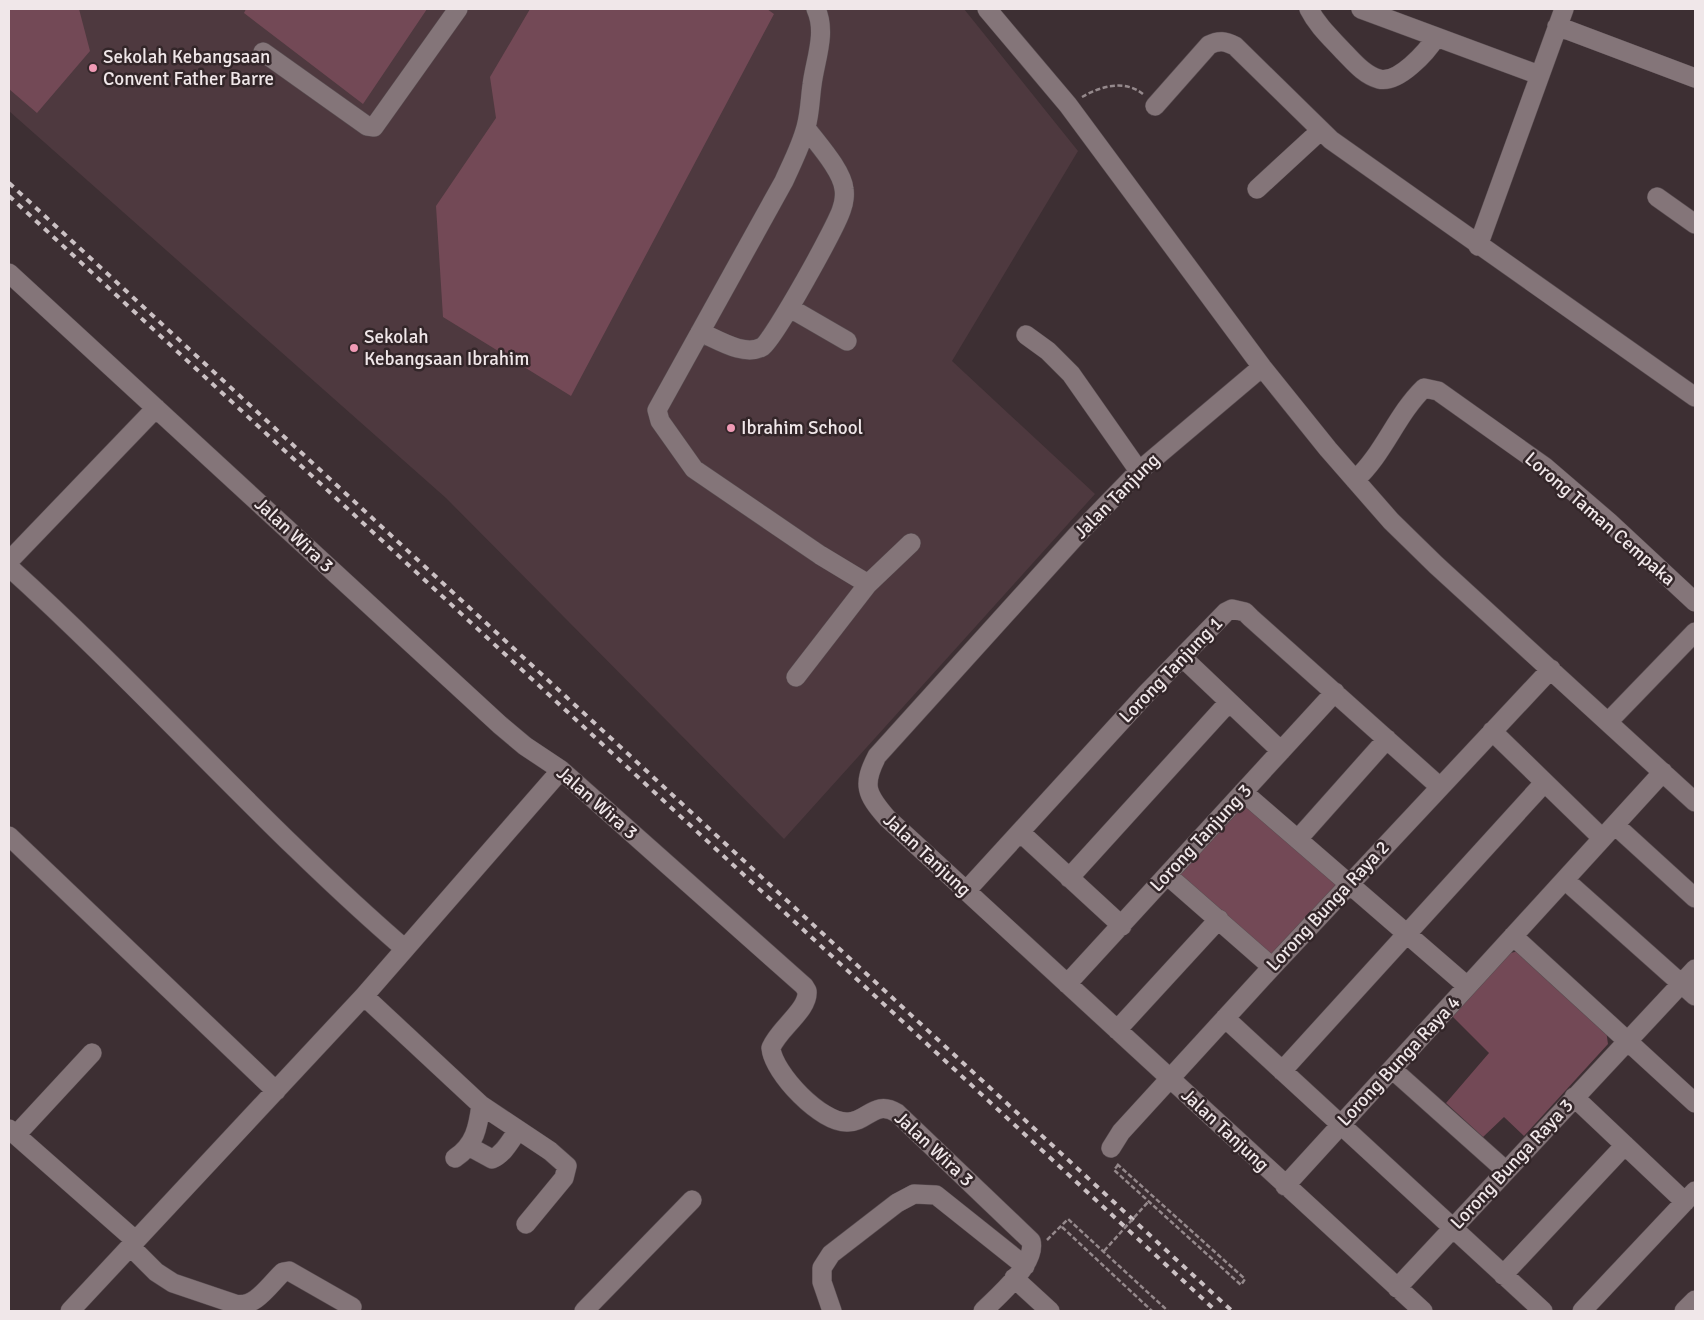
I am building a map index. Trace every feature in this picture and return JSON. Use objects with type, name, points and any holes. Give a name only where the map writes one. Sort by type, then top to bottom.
[{"type":"street","points":[[263,52],[367,126],[374,127],[458,9]]},
{"type":"street","points":[[816,9],[819,16],[820,37],[806,128],[784,181],[657,410],[660,420],[694,469],[820,556],[868,584]]},
{"type":"street","points":[[987,9],[1068,105],[1262,367],[1355,480],[1414,545],[1695,802]]},
{"type":"street","points":[[1309,9],[1316,22],[1361,69],[1379,79],[1388,79],[1404,72],[1430,47],[1436,37]]},
{"type":"street","points":[[1361,9],[1539,76]]},
{"type":"street","points":[[1478,246],[1561,17],[1695,78]]},
{"type":"street","points":[[1155,106],[1209,44],[1217,41],[1235,46],[1320,131],[1478,246],[1695,397]]},
{"type":"street","points":[[700,332],[730,346],[750,350],[761,347],[769,340],[790,308],[842,209],[844,189],[839,176],[806,128]]},
{"type":"street","points":[[1257,189],[1320,131]]},
{"type":"street","points":[[1657,197],[1695,224]]},
{"type":"street","name":"Jalan Wira 3","points":[[9,274],[500,725],[525,746],[561,770],[807,991],[806,1002],[779,1034],[771,1048],[775,1063],[788,1082],[823,1113],[842,1122],[850,1122],[879,1108],[890,1108],[1024,1232],[1033,1248],[1020,1272],[983,1311]]},
{"type":"street","points":[[790,308],[848,341]]},
{"type":"street","points":[[1026,335],[1048,351],[1072,374],[1139,470]]},
{"type":"street","name":"Jalan Tanjung","points":[[1262,367],[1139,470],[1076,536],[877,756],[867,780],[872,801],[887,818],[1422,1311]]},
{"type":"street","name":"Lorong Taman Cempaka","points":[[1355,480],[1373,462],[1412,400],[1424,388],[1438,391],[1545,467],[1609,522],[1695,602]]},
{"type":"street","points":[[9,561],[156,408]]},
{"type":"street","points":[[796,677],[868,584],[912,543]]},
{"type":"street","points":[[9,567],[110,663],[296,850],[405,948]]},
{"type":"street","name":"Lorong Tanjung 1","points":[[966,891],[1182,657],[1226,612],[1232,609],[1239,610],[1251,618],[1440,787]]},
{"type":"street","points":[[1608,722],[1695,632]]},
{"type":"street","points":[[1182,657],[1281,751]]},
{"type":"street","name":"Lorong Bunga Raya 2","points":[[1111,1148],[1121,1132],[1272,966],[1550,669]]},
{"type":"street","name":"Lorong Tanjung 3","points":[[1067,984],[1335,692]]},
{"type":"street","points":[[1069,878],[1229,702]]},
{"type":"street","points":[[1492,731],[1544,783],[1695,898]]},
{"type":"street","points":[[1298,839],[1387,740]]},
{"type":"street","points":[[70,1311],[364,996],[561,770]]},
{"type":"street","name":"Lorong Bunga Raya 4","points":[[1285,1186],[1339,1124],[1392,1069],[1663,772]]},
{"type":"street","points":[[1282,1071],[1544,783]]},
{"type":"street","points":[[1243,792],[1467,986]]},
{"type":"street","points":[[1020,832],[1122,926]]},
{"type":"street","points":[[9,836],[276,1092]]},
{"type":"street","points":[[1167,875],[1272,966]]},
{"type":"street","points":[[1565,880],[1689,990]]},
{"type":"street","points":[[1117,1030],[1219,919]]},
{"type":"street","points":[[1513,936],[1695,1104]]},
{"type":"street","name":"Lorong Bunga Raya 3","points":[[1397,1288],[1627,1041],[1689,990],[1695,968]]},
{"type":"street","points":[[364,996],[481,1105],[562,1160],[567,1171],[564,1178],[526,1224]]},
{"type":"street","points":[[1225,1018],[1451,1229],[1543,1311]]},
{"type":"street","points":[[92,1053],[12,1132],[134,1244],[156,1272],[173,1283],[244,1306],[252,1303],[283,1272],[289,1271],[352,1307]]},
{"type":"street","points":[[1392,1069],[1505,1170]]},
{"type":"street","points":[[1574,1097],[1625,1145],[1692,1198],[1582,1311]]},
{"type":"street","points":[[481,1105],[479,1122],[463,1152],[492,1159],[498,1157],[518,1130]]},
{"type":"street","points":[[1503,1275],[1625,1145]]},
{"type":"street","points":[[832,1311],[822,1282],[822,1268],[831,1254],[897,1203],[914,1194],[936,1195],[1020,1272],[1050,1311]]},
{"type":"street","points":[[584,1311],[692,1200]]},
{"type":"street","points":[[1684,1311],[1695,1300]]},
{"type":"path","points":[[1068,105],[1094,90],[1114,86],[1134,88],[1155,106]]},
{"type":"path","points":[[1118,1165],[1245,1280],[1241,1285],[1148,1202],[1114,1170],[1118,1165]]},
{"type":"path","points":[[1104,1251],[1148,1202]]},
{"type":"path","points":[[1047,1240],[1068,1219],[1168,1311]]},
{"type":"path","points":[[1061,1227],[1152,1311]]},
{"type":"shaded area","name":"Ibrahim School","points":[[9,9],[964,9],[1078,151],[952,361],[1095,494],[784,839],[446,498],[9,111]]},
{"type":"shaded area","points":[[9,9],[79,9],[90,51],[37,113],[9,89]]},
{"type":"shaded area","points":[[246,9],[427,9],[363,104],[244,13]]},
{"type":"shaded area","points":[[530,9],[767,9],[774,14],[571,396],[443,317],[436,206],[496,118],[490,77]]},
{"type":"shaded area","points":[[1246,802],[1339,885],[1271,958],[1178,877]]},
{"type":"shaded area","points":[[1518,951],[1606,1030],[1608,1044],[1524,1136],[1504,1117],[1483,1137],[1446,1103],[1489,1053],[1451,1015],[1507,954]]},
{"type":"railway","points":[[9,183],[1232,1311]]},
{"type":"railway","points":[[9,196],[1216,1311]]},
{"type":"place","name":"Sekolah Kebangsaan Convent Father Barre","points":[[93,68]]},
{"type":"place","name":"Sekolah Kebangsaan Ibrahim","points":[[354,348]]},
{"type":"place","name":"Ibrahim School","points":[[731,428]]}]
